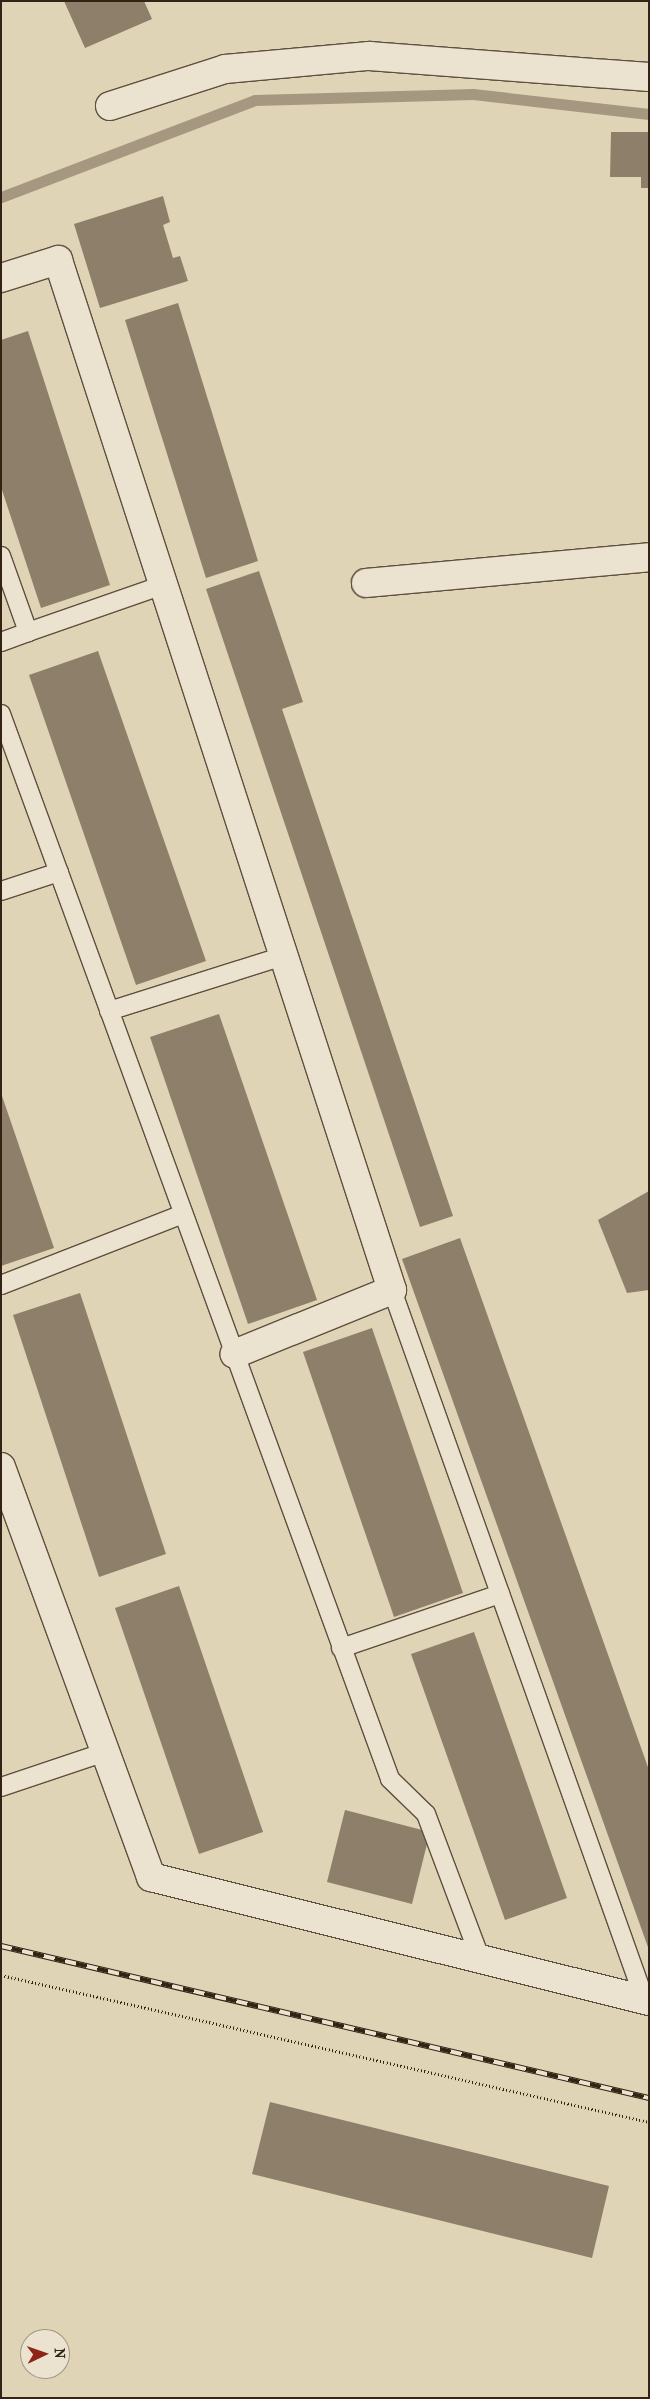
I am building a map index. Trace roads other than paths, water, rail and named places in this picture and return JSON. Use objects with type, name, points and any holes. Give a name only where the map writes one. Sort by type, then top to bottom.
[{"type":"street","points":[[110,106],[225,69],[369,56],[649,77]]},
{"type":"street","points":[[1,278],[58,260],[392,1290],[234,1354]]},
{"type":"street","points":[[366,583],[649,557]]},
{"type":"street","points":[[1,1467],[151,1877],[647,2001]]},
{"type":"lane","points":[[1,556],[28,632]]},
{"type":"lane","points":[[1,642],[163,585]]},
{"type":"lane","points":[[1,714],[390,1779],[426,1814],[481,1960]]},
{"type":"lane","points":[[1,891],[59,872]]},
{"type":"lane","points":[[109,1011],[283,956]]},
{"type":"lane","points":[[1,1285],[183,1214]]},
{"type":"lane","points":[[392,1290],[647,2001]]},
{"type":"lane","points":[[341,1648],[500,1594]]},
{"type":"lane","points":[[1,1787],[105,1752]]},
{"type":"waterway","points":[[1,197],[255,100],[473,94],[649,114]]},
{"type":"railway","points":[[1,1946],[649,2098]]}]
